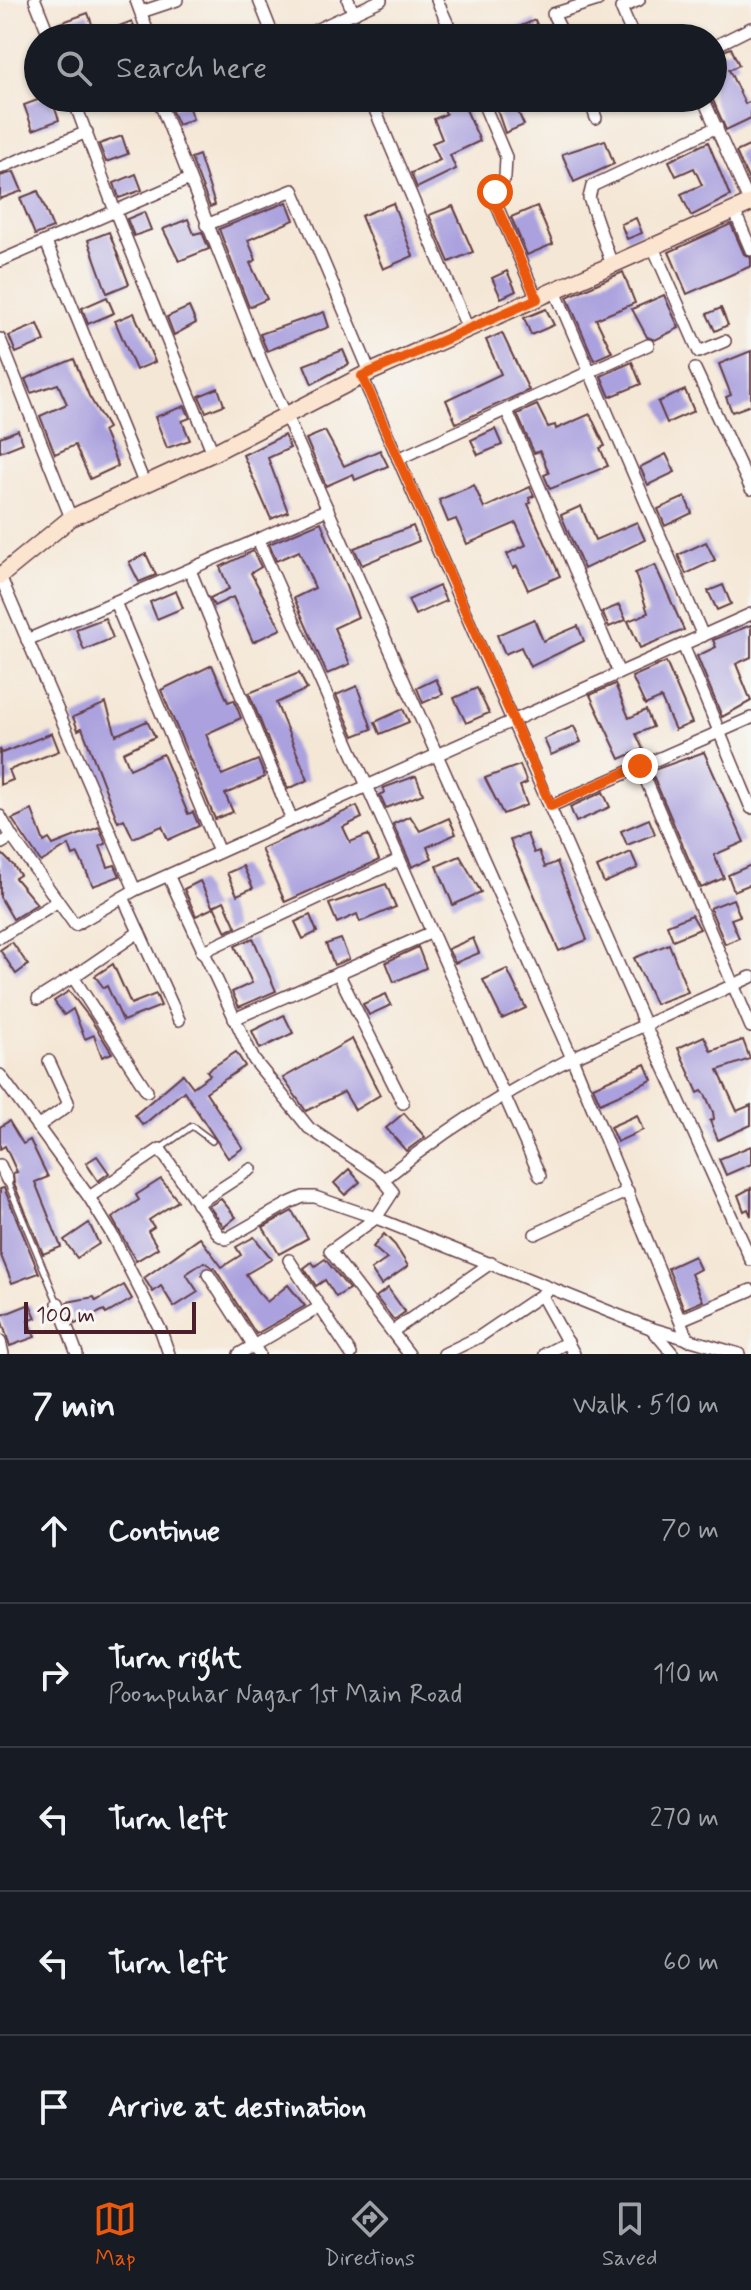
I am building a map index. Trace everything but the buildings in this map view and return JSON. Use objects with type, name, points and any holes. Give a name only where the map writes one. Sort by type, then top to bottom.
[{"type":"main road","points":[[0,576],[71,518],[213,453],[366,374],[745,206]]},
{"type":"street","points":[[35,0],[44,24]]},
{"type":"street","points":[[138,6],[177,0]]},
{"type":"street","points":[[259,0],[268,24]]},
{"type":"street","points":[[348,0],[354,14]]},
{"type":"street","points":[[331,24],[381,0]]},
{"type":"street","points":[[437,0],[448,24]]},
{"type":"street","points":[[558,24],[553,14],[598,0]]},
{"type":"street","points":[[628,24],[619,4],[639,0]]},
{"type":"street","points":[[727,40],[751,28]]},
{"type":"street","points":[[79,112],[115,211],[213,453]]},
{"type":"street","points":[[163,112],[187,180],[286,414],[572,1058],[688,1340]]},
{"type":"street","points":[[376,112],[468,329]]},
{"type":"street","points":[[487,112],[506,157],[505,177],[494,199],[537,299]]},
{"type":"street","points":[[594,112],[596,118]]},
{"type":"street","points":[[710,112],[745,206],[751,250]]},
{"type":"street","points":[[612,265],[589,198],[592,186],[717,127]]},
{"type":"street","points":[[0,168],[87,132]]},
{"type":"street","points":[[0,261],[187,180]]},
{"type":"street","points":[[206,225],[293,190],[398,459],[751,1260]]},
{"type":"street","points":[[46,242],[145,485]]},
{"type":"street","points":[[653,247],[699,352],[725,341]]},
{"type":"street","points":[[555,291],[703,636]]},
{"type":"street","points":[[398,459],[648,345]]},
{"type":"street","points":[[1,346],[71,518]]},
{"type":"street","points":[[695,369],[751,489]]},
{"type":"street","points":[[507,411],[619,673]]},
{"type":"street","points":[[27,640],[328,509]]},
{"type":"street","points":[[258,540],[540,1176]]},
{"type":"street","points":[[190,570],[292,820]]},
{"type":"street","points":[[0,576],[135,890]]},
{"type":"street","points":[[115,602],[219,852]]},
{"type":"street","points":[[0,816],[55,903],[75,925],[135,890],[751,614]]},
{"type":"street","points":[[683,645],[751,808]]},
{"type":"street","points":[[551,806],[751,718]]},
{"type":"street","points":[[640,766],[751,1027]]},
{"type":"street","points":[[0,844],[12,837]]},
{"type":"street","points":[[202,952],[399,860]]},
{"type":"street","points":[[169,877],[254,1060],[309,1128],[383,1180],[393,1192],[376,1218],[330,1251],[409,1354]]},
{"type":"street","points":[[123,897],[179,1020]]},
{"type":"street","points":[[0,937],[55,903]]},
{"type":"street","points":[[38,999],[139,932]]},
{"type":"street","points":[[234,1019],[430,933]]},
{"type":"street","points":[[338,973],[403,1103]]},
{"type":"street","points":[[73,977],[147,1091]]},
{"type":"street","points":[[383,1180],[438,1135],[502,1093],[644,1023],[751,977]]},
{"type":"street","points":[[37,1127],[66,1107],[68,1102],[49,1061]]},
{"type":"street","points":[[0,1075],[89,1197],[161,1331],[169,1354]]},
{"type":"street","points":[[89,1197],[160,1149],[219,1235],[226,1239],[303,1197],[329,1201],[491,1263],[546,1293],[739,1354]]},
{"type":"street","points":[[0,1165],[7,1180]]},
{"type":"street","points":[[197,1204],[251,1169]]},
{"type":"street","points":[[535,1234],[628,1191]]},
{"type":"street","points":[[289,1260],[351,1354]]},
{"type":"street","points":[[393,1331],[491,1263]]},
{"type":"street","points":[[208,1274],[257,1350]]},
{"type":"street","points":[[680,1320],[751,1290]]},
{"type":"street","points":[[546,1293],[574,1354]]},
{"type":"street","points":[[444,1354],[479,1337],[546,1293]]},
{"type":"street","points":[[58,1303],[77,1354]]},
{"type":"street","points":[[239,1354],[257,1350],[320,1307]]},
{"type":"street","points":[[650,1328],[673,1354]]},
{"type":"street","points":[[0,1341],[3,1354]]},
{"type":"street","points":[[545,1354],[568,1342]]},
{"type":"lane","points":[[160,1149],[192,1126],[212,1141]]},
{"type":"lane","points":[[7,1180],[58,1303]]},
{"type":"route","points":[[495,192],[497,207],[537,299],[362,376],[551,806],[640,766]]}]
